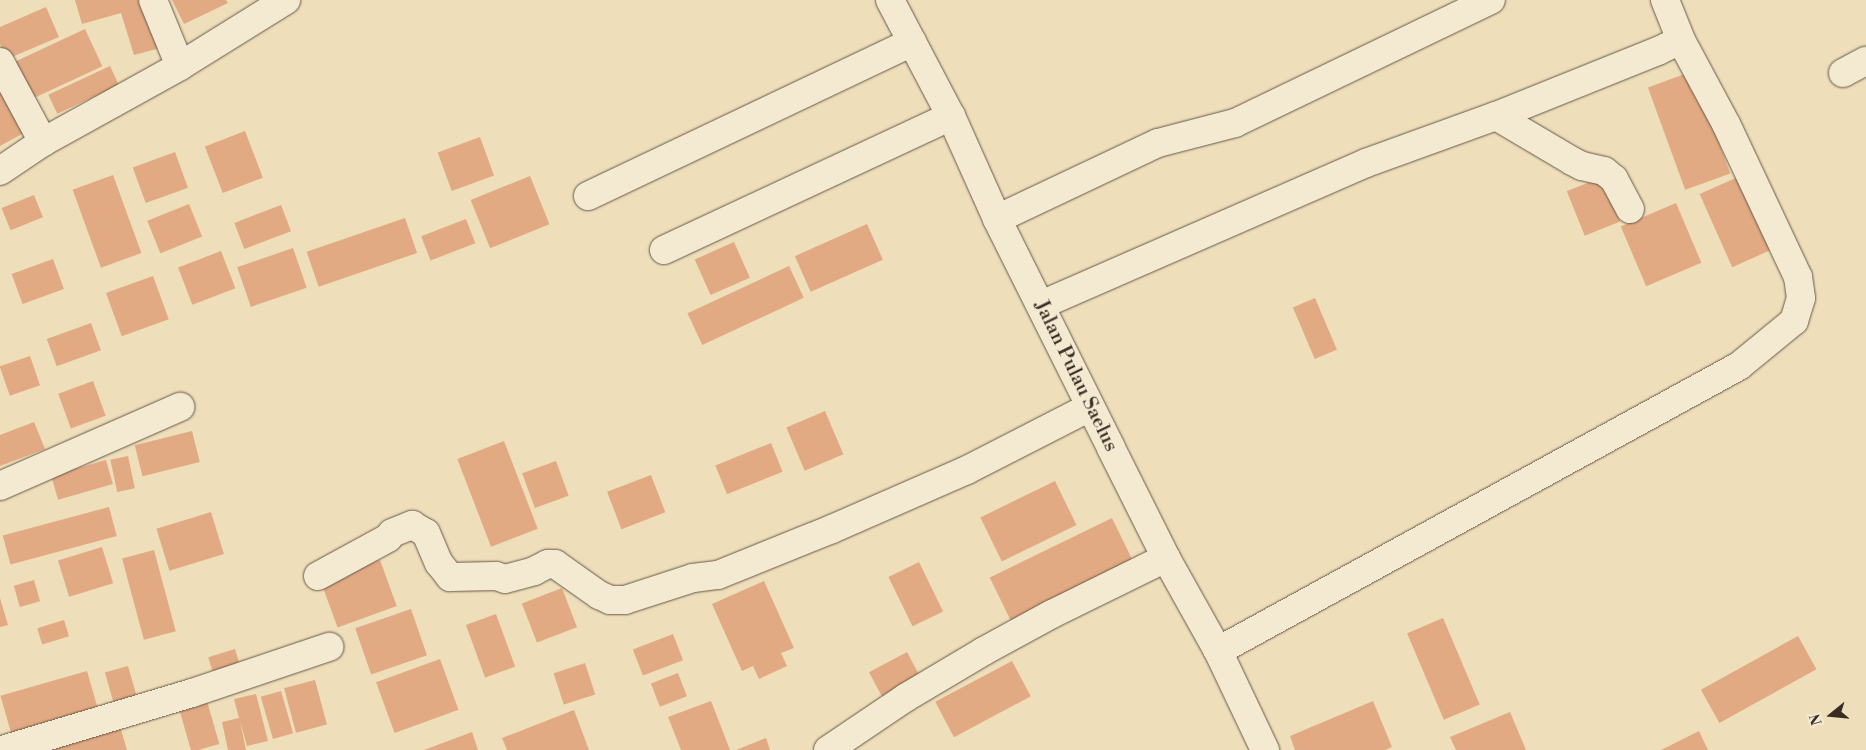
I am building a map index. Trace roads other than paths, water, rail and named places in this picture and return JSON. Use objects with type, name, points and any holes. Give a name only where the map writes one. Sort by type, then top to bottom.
[{"type":"street","points":[[154,0],[180,66]]},
{"type":"street","points":[[0,171],[43,142],[180,66],[286,0]]},
{"type":"street","name":"Jalan Pulau Saelus","points":[[890,0],[951,116],[996,219],[1041,305],[1166,558],[1218,650],[1265,750]]},
{"type":"street","points":[[996,219],[1158,143],[1235,123],[1490,0]]},
{"type":"street","points":[[1218,650],[1739,366],[1794,321],[1802,298],[1798,277],[1726,124],[1681,40],[1665,0]]},
{"type":"street","points":[[1041,305],[1366,163],[1496,116],[1681,40]]},
{"type":"street","points":[[588,196],[912,42]]},
{"type":"street","points":[[0,62],[43,142]]},
{"type":"street","points":[[664,250],[951,116]]},
{"type":"street","points":[[1496,116],[1572,161],[1582,166],[1604,171],[1614,179],[1630,209]]},
{"type":"street","points":[[318,576],[388,538],[392,533],[412,525],[418,526],[426,533],[439,563],[450,577],[496,576],[505,579],[534,571],[548,564],[555,564],[599,596],[610,600],[633,598],[656,588],[667,588],[693,578],[718,575],[832,529],[967,470],[1090,407]]},
{"type":"street","points":[[0,486],[180,408]]},
{"type":"street","points":[[828,750],[905,698],[984,651],[1052,614],[1166,558]]},
{"type":"street","points":[[0,745],[2,750],[192,693],[328,647]]}]
